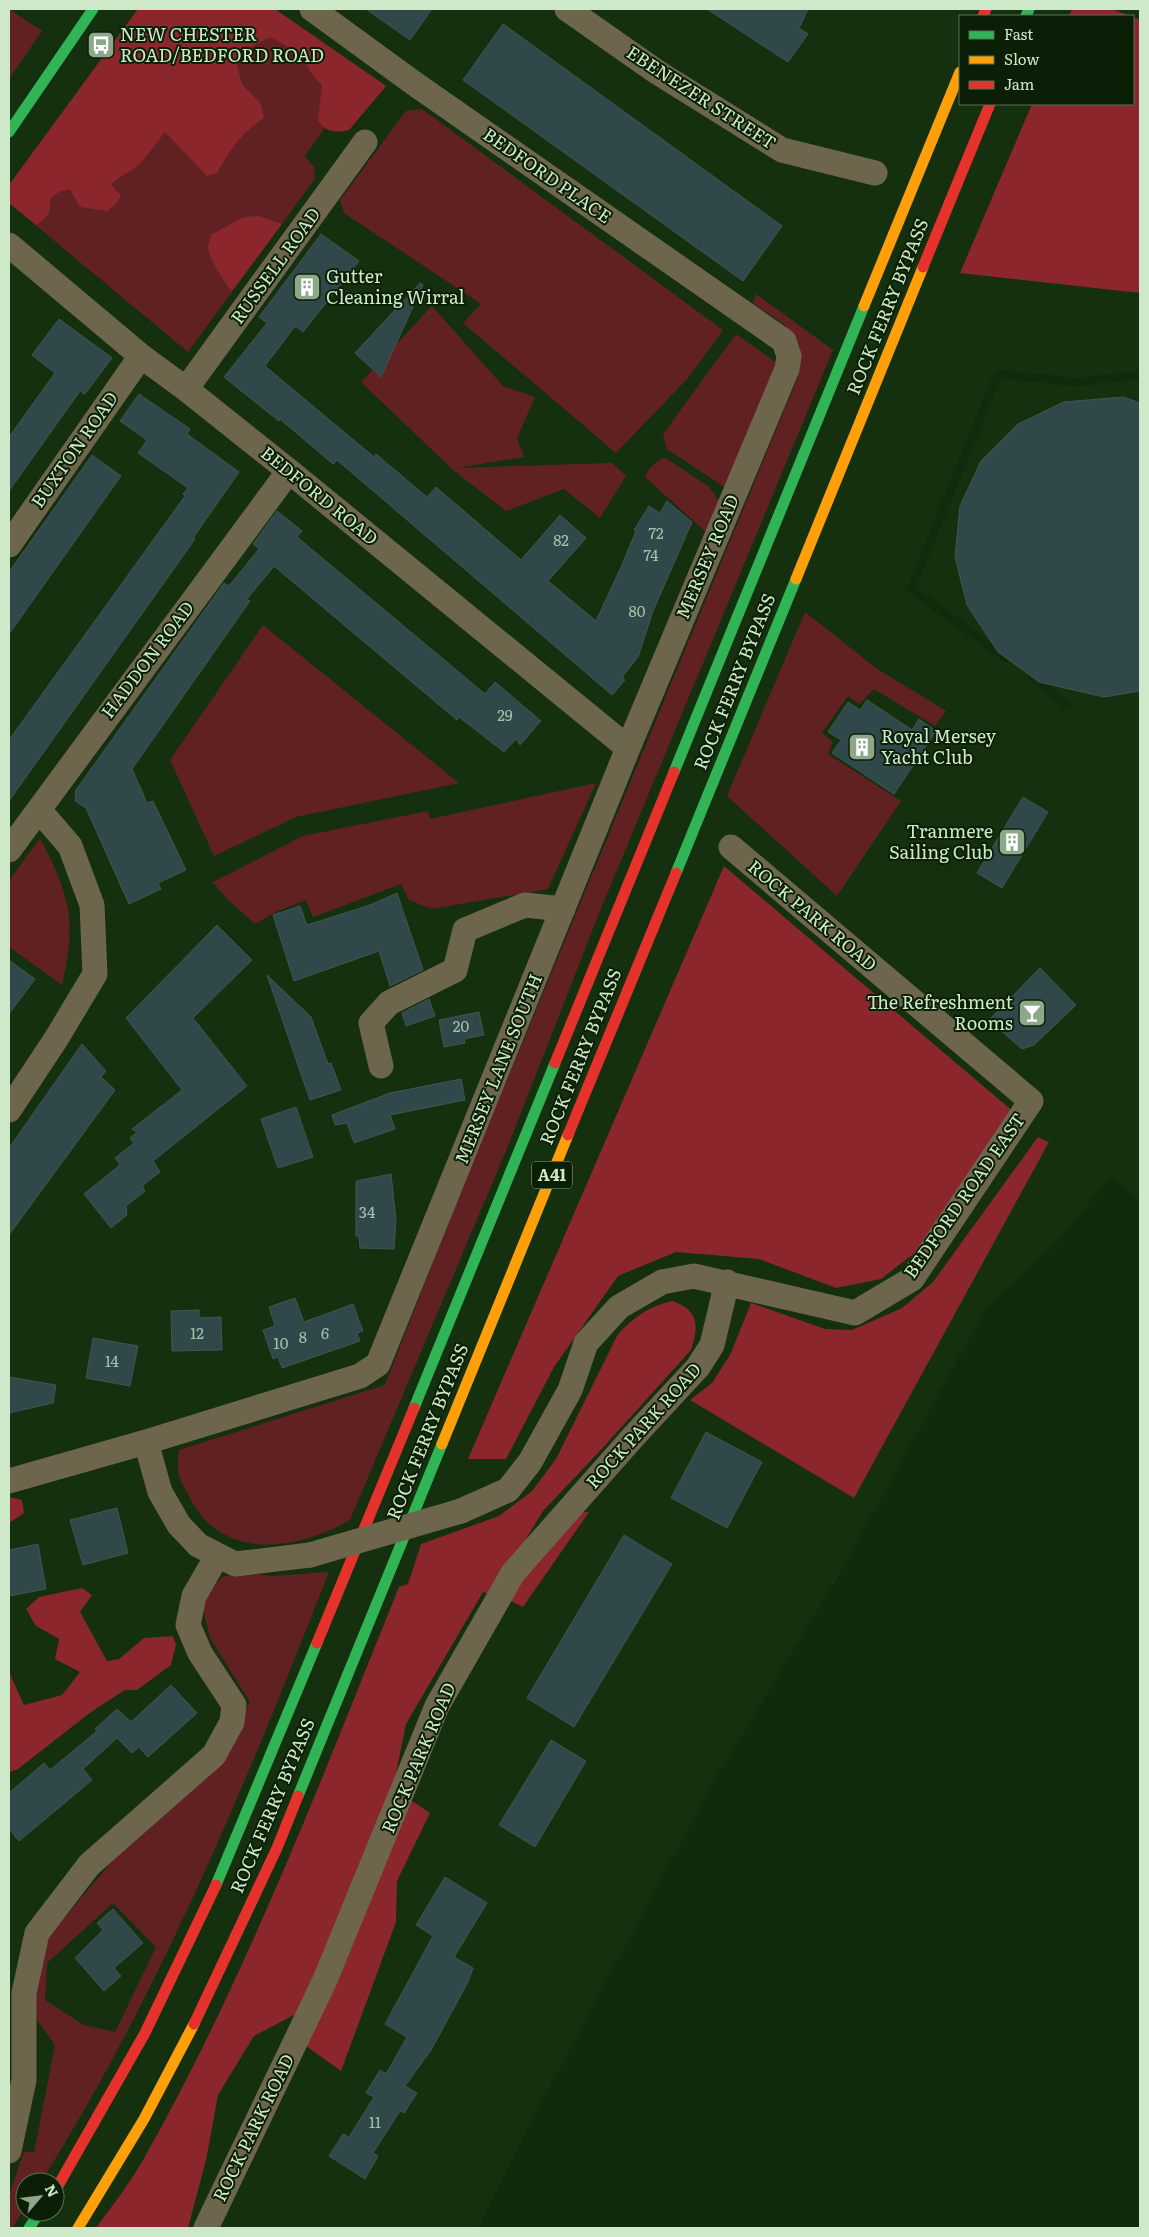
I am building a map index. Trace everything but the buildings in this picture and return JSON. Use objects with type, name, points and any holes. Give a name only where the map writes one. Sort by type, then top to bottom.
[{"type":"main road","points":[[9,132],[26,110],[93,9]]},
{"type":"main road","name":"ROCK FERRY BYPASS","points":[[65,2173],[145,2033],[213,1891],[340,1589],[959,74]]},
{"type":"main road","name":"ROCK FERRY BYPASS","points":[[78,2228],[144,2119],[208,1997],[277,1848],[990,105]]},
{"type":"street","name":"BEDFORD PLACE","points":[[312,9],[415,84],[784,341]]},
{"type":"street","name":"EBENEZER STREET","points":[[566,9],[657,72],[782,150],[875,173]]},
{"type":"street","name":"RUSSELL ROAD","points":[[186,389],[365,142]]},
{"type":"street","name":"BEDFORD ROAD","points":[[9,245],[141,356],[186,389],[289,471],[628,748]]},
{"type":"street","name":"MERSEY ROAD","points":[[619,773],[787,369],[789,356],[784,341]]},
{"type":"street","name":"BUXTON ROAD","points":[[9,545],[141,356]]},
{"type":"street","name":"HADDON ROAD","points":[[9,850],[289,471]]},
{"type":"street","name":"MERSEY LANE SOUTH","points":[[146,1442],[360,1376],[378,1364],[619,773]]},
{"type":"street","points":[[9,1110],[56,1039],[95,974],[92,905],[70,846],[39,810]]},
{"type":"street","name":"ROCK PARK ROAD","points":[[731,847],[1031,1101]]},
{"type":"street","points":[[381,1066],[371,1023],[389,1003],[455,970],[465,930],[525,905],[563,910]]},
{"type":"street","name":"BEDFORD ROAD EAST","points":[[146,1442],[160,1492],[179,1525],[198,1545],[235,1564],[310,1555],[461,1511],[508,1490],[530,1462],[570,1390],[586,1343],[619,1307],[662,1282],[694,1276],[727,1282],[855,1313],[912,1279],[1031,1101]]},
{"type":"street","name":"ROCK PARK ROAD","points":[[206,2228],[325,1980],[437,1706],[513,1573],[634,1436],[698,1367],[712,1345],[727,1282]]},
{"type":"street","points":[[9,1481],[146,1442]]},
{"type":"street","points":[[9,2151],[24,2080],[24,1993],[37,1933],[89,1865],[214,1755],[232,1722],[234,1705],[200,1653],[188,1625],[194,1596],[217,1556]]},
{"type":"shaded area","points":[[9,9],[42,31],[9,79]]},
{"type":"shaded area","points":[[138,9],[275,9],[386,86],[349,130],[340,132],[324,129],[305,156],[315,168],[314,180],[188,352],[9,203],[9,185]]},
{"type":"shaded area","points":[[138,9],[275,9],[386,86],[349,130],[336,131],[328,129],[318,121],[322,85],[300,57],[279,41],[270,37],[242,52],[237,65],[242,84],[261,104],[264,118],[249,129],[237,142],[217,173],[207,176],[165,132],[141,163],[111,184],[121,196],[115,205],[107,211],[80,207],[70,189],[59,192],[50,199],[48,215],[36,225],[9,203],[9,185]]},
{"type":"shaded area","points":[[1072,9],[1111,9],[1128,15],[1069,15]]},
{"type":"shaded area","points":[[1134,17],[1140,20],[1140,293],[960,273],[1032,105],[1134,105]]},
{"type":"shaded area","points":[[422,109],[723,330],[689,377],[616,453],[463,323],[481,304],[344,213],[340,200],[406,111]]},
{"type":"shaded area","points":[[259,216],[282,224],[232,291],[211,257],[208,247],[211,235],[244,217]]},
{"type":"shaded area","points":[[756,294],[833,350],[600,911],[508,1146],[350,1520],[308,1538],[286,1543],[264,1544],[242,1541],[223,1534],[205,1520],[191,1500],[178,1472],[179,1450],[385,1385],[455,1206],[798,377],[800,347],[785,325],[753,303]]},
{"type":"shaded area","points":[[432,306],[503,386],[535,397],[517,438],[524,457],[457,468],[612,463],[626,476],[600,518],[564,489],[506,511],[452,469],[361,382]]},
{"type":"shaded area","points":[[736,334],[777,363],[726,488],[667,449],[663,434]]},
{"type":"shaded area","points":[[666,458],[708,486],[720,502],[708,534],[645,477],[653,464]]},
{"type":"shaded area","points":[[805,612],[876,668],[946,711],[935,726],[874,689],[859,704],[848,696],[822,733],[833,742],[828,754],[901,801],[837,896],[727,796]]},
{"type":"shaded area","points":[[263,625],[459,783],[296,817],[214,856],[170,760]]},
{"type":"shaded area","points":[[596,783],[548,889],[432,909],[409,900],[401,884],[313,917],[306,900],[278,911],[255,924],[227,899],[213,882],[303,836],[428,811],[430,819]]},
{"type":"shaded area","points":[[40,838],[58,876],[68,908],[69,942],[62,985],[9,947],[9,881]]},
{"type":"shaded area","points":[[724,866],[1015,1113],[926,1244],[881,1279],[836,1288],[759,1259],[676,1252],[618,1276],[554,1367],[506,1459],[468,1459]]},
{"type":"shaded area","points":[[1038,1137],[1049,1142],[854,1498],[690,1400],[712,1383],[730,1355],[751,1303],[825,1329],[852,1330],[902,1308],[933,1282]]},
{"type":"shaded area","points":[[1111,1177],[1140,1201],[1140,2228],[478,2228],[531,2122],[715,1779],[839,1575],[986,1308],[1056,1243]]},
{"type":"shaded area","points":[[672,1301],[687,1309],[695,1320],[694,1341],[691,1350],[543,1511],[523,1544],[565,1513],[589,1512],[523,1607],[507,1599],[483,1592],[406,1724],[393,1788],[430,1813],[397,1881],[396,1922],[341,2071],[299,2041],[298,2013],[254,2036],[218,2095],[206,2160],[188,2228],[96,2228],[127,2186],[143,2160],[180,2091],[249,1950],[311,1805],[399,1587],[408,1584],[421,1544],[499,1516],[532,1491],[556,1459],[618,1334],[642,1313]]},
{"type":"shaded area","points":[[9,1497],[22,1500],[24,1513],[9,1523]]},
{"type":"shaded area","points":[[329,1572],[234,1806],[163,1961],[125,2036],[47,2172],[17,2172],[24,2151],[34,2153],[55,2045],[37,2020],[35,1990],[43,1943],[115,1858],[208,1773],[250,1702],[210,1638],[202,1605],[208,1592],[222,1577],[247,1573],[272,1576]],"holes":[[[113,1903],[156,1947],[115,2032],[84,2025],[45,2000],[47,1963]]]},
{"type":"shaded area","points":[[82,1588],[92,1595],[80,1612],[107,1661],[119,1659],[144,1638],[173,1636],[176,1645],[171,1665],[137,1690],[125,1690],[91,1712],[18,1769],[9,1772],[9,1672],[24,1705],[62,1695],[80,1672],[55,1659],[59,1639],[36,1626],[26,1609],[39,1597]]},
{"type":"shaded area","points":[[15,2177],[16,2222],[12,2228],[9,2228],[9,2195]]},
{"type":"waterway","points":[[1006,658],[911,589],[998,374],[1075,382],[1140,375]]},
{"type":"waterway","points":[[1032,677],[1067,705]]},
{"type":"traffic: fast","points":[[9,132],[93,9]]},
{"type":"traffic: fast","points":[[1026,15],[1029,9]]},
{"type":"traffic: fast","points":[[674,772],[864,306]]},
{"type":"traffic: fast","points":[[676,873],[796,579]]},
{"type":"traffic: fast","points":[[414,1408],[555,1063]]},
{"type":"traffic: fast","points":[[298,1796],[442,1444]]},
{"type":"traffic: fast","points":[[216,1885],[317,1643]]},
{"type":"traffic: fast","points":[[29,2228],[33,2222]]},
{"type":"traffic: slow","points":[[864,306],[959,74]]},
{"type":"traffic: slow","points":[[796,579],[923,267]]},
{"type":"traffic: slow","points":[[442,1444],[568,1135]]},
{"type":"traffic: slow","points":[[78,2228],[144,2119],[194,2024]]},
{"type":"traffic: jam","points":[[983,15],[986,9]]},
{"type":"traffic: jam","points":[[923,267],[990,105]]},
{"type":"traffic: jam","points":[[555,1063],[674,772]]},
{"type":"traffic: jam","points":[[568,1135],[676,873]]},
{"type":"traffic: jam","points":[[317,1643],[414,1408]]},
{"type":"traffic: jam","points":[[194,2024],[277,1848],[298,1796]]},
{"type":"traffic: jam","points":[[65,2173],[145,2033],[216,1885]]},
{"type":"place","name":"NEW CHESTER ROAD/BEDFORD ROAD","points":[[101,45]]},
{"type":"place","name":"Gutter Cleaning Wirral","points":[[307,287]]},
{"type":"place","name":"Royal Mersey Yacht Club","points":[[862,747]]},
{"type":"place","name":"Tranmere Sailing Club","points":[[1012,842]]},
{"type":"place","name":"The Refreshment Rooms","points":[[1032,1013]]}]
